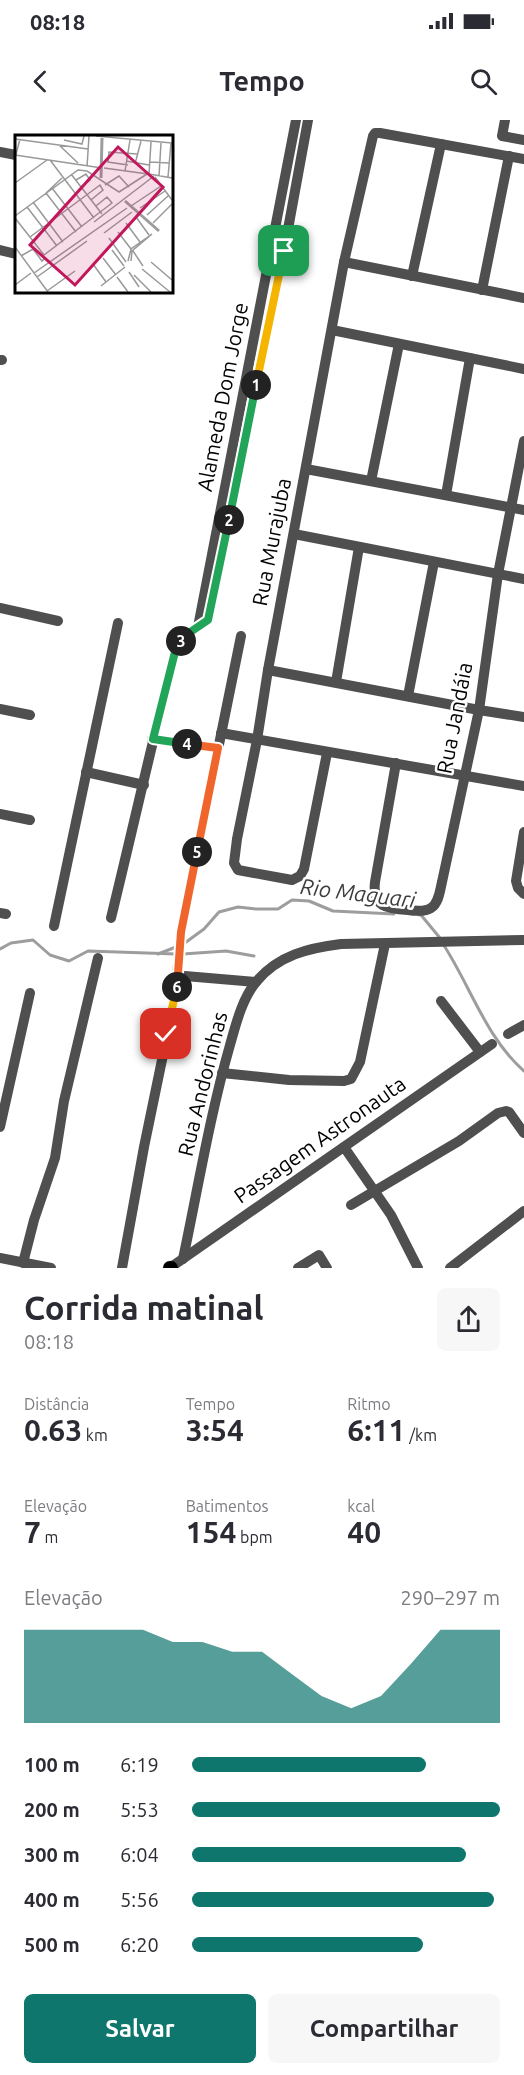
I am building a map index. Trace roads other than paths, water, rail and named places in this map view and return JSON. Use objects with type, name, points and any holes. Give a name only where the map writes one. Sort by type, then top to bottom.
[{"type":"street","name":"Alameda Dom Jorge","points":[[198,627],[296,120]]},
{"type":"street","name":"Alameda Dom Jorge","points":[[198,627],[208,620],[284,251],[308,120]]},
{"type":"street","points":[[505,120],[502,136],[524,140]]},
{"type":"street","name":"Rua Murajuba","points":[[327,753],[302,873],[292,880],[245,873],[235,867],[237,839],[344,262],[373,136],[375,133],[441,144]]},
{"type":"street","points":[[412,276],[441,144],[524,159]]},
{"type":"street","points":[[0,152],[15,156]]},
{"type":"street","points":[[482,290],[509,156]]},
{"type":"street","points":[[0,250],[15,254]]},
{"type":"street","points":[[344,262],[524,298]]},
{"type":"street","points":[[332,330],[524,369]]},
{"type":"street","points":[[371,481],[399,344]]},
{"type":"street","points":[[446,495],[470,358]]},
{"type":"street","name":"Rua Jandáia","points":[[396,763],[375,896],[384,907],[422,910],[432,907],[440,891],[478,710],[498,574],[524,441]]},
{"type":"street","points":[[306,469],[524,510]]},
{"type":"street","points":[[294,534],[524,579]]},
{"type":"street","points":[[336,682],[359,547]]},
{"type":"street","points":[[408,696],[434,562]]},
{"type":"street","points":[[0,608],[58,621]]},
{"type":"street","points":[[54,926],[118,623]]},
{"type":"street","points":[[111,918],[176,648],[183,637],[198,627]]},
{"type":"street","points":[[122,1268],[139,1170],[175,998],[181,932],[241,636]]},
{"type":"street","points":[[268,669],[524,717]]},
{"type":"street","points":[[0,709],[30,714]]},
{"type":"street","points":[[221,733],[524,786]]},
{"type":"street","points":[[153,739],[218,748]]},
{"type":"street","points":[[86,772],[144,785]]},
{"type":"street","points":[[0,814],[30,820]]},
{"type":"street","points":[[524,832],[516,886],[524,894]]},
{"type":"street","name":"Rua Andorinhas","points":[[183,1259],[222,1072],[240,1011],[256,982],[281,962],[304,950],[341,944],[524,940]]},
{"type":"street","points":[[222,1072],[289,1080],[344,1081],[351,1079],[360,1062],[385,944]]},
{"type":"street","points":[[23,1263],[34,1220],[55,1158],[64,1101],[98,958]]},
{"type":"street","points":[[185,976],[256,982]]},
{"type":"street","points":[[0,1127],[30,993]]},
{"type":"street","points":[[441,1001],[480,1052]]},
{"type":"street","points":[[508,1034],[524,1025]]},
{"type":"street","name":"Passagem Astronauta","points":[[171,1268],[492,1044]]},
{"type":"street","points":[[351,1205],[435,1156],[498,1113],[506,1111],[524,1133]]},
{"type":"street","points":[[344,1147],[391,1215],[418,1268]]},
{"type":"street","points":[[450,1268],[524,1211]]},
{"type":"street","points":[[298,1268],[319,1255],[327,1268]]},
{"type":"street","points":[[0,1258],[51,1268]]},
{"type":"waterway","name":"Rio Maguari","points":[[182,945],[204,929],[219,912],[238,907],[278,909],[292,900],[309,901],[333,911],[394,914]]},
{"type":"waterway","name":"Rio Maguari","points":[[419,915],[440,938]]},
{"type":"waterway","points":[[0,949],[11,943],[33,940],[50,955],[69,961],[88,951],[176,954]]},
{"type":"waterway","name":"Rio Maguari","points":[[443,944],[499,1043],[524,1071]]},
{"type":"waterway","name":"Rio Maguari","points":[[158,954],[176,947]]},
{"type":"waterway","points":[[183,954],[226,951],[254,956]]}]
